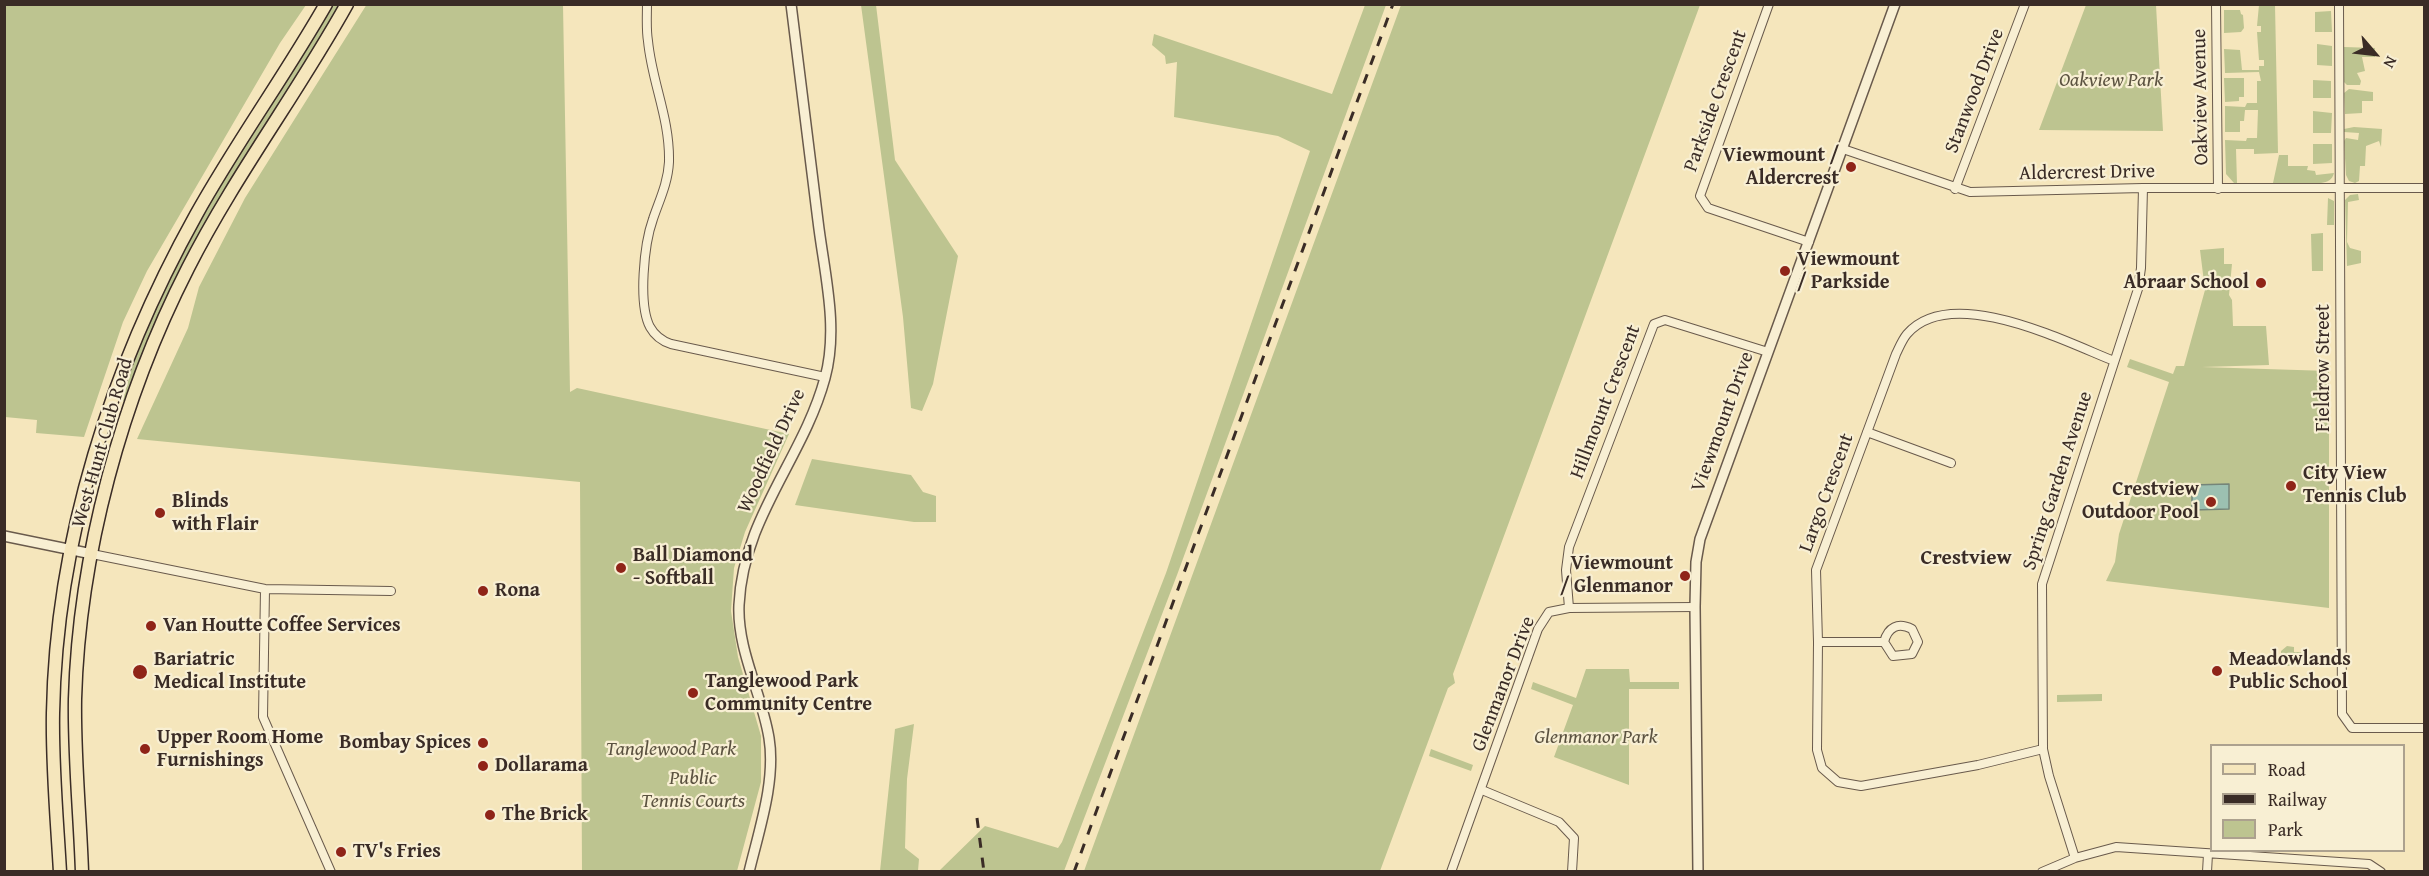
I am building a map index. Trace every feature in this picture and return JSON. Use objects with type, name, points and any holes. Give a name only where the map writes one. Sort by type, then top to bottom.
[{"type":"main road","name":"West Hunt Club Road","points":[[60,872],[53,711],[61,623],[72,550],[106,417],[162,279],[207,195],[326,4]]},
{"type":"main road","name":"West Hunt Club Road","points":[[82,872],[75,700],[84,604],[92,554],[118,448],[136,387],[187,270],[216,216],[347,4]]},
{"type":"street","points":[[646,4],[648,42],[667,122],[669,165],[661,204],[653,218],[648,236],[645,258],[645,310],[650,328],[661,340],[671,344],[825,377]]},
{"type":"street","name":"Woodfield Drive","points":[[749,872],[765,800],[770,740],[742,634],[739,607],[744,561],[756,526],[814,410],[825,377],[831,324],[791,4]]},
{"type":"street","name":"Parkside Crescent","points":[[1769,4],[1700,196],[1708,208],[1809,242]]},
{"type":"street","name":"Viewmount Drive","points":[[1698,872],[1695,562],[1701,534],[1895,4]]},
{"type":"street","name":"Stanwood Drive","points":[[1955,189],[2025,4]]},
{"type":"street","name":"Oakview Avenue","points":[[2217,4],[2218,189]]},
{"type":"street","name":"Fieldrow Street","points":[[2339,4],[2342,714],[2352,728],[2424,728]]},
{"type":"street","name":"Aldercrest Drive","points":[[1843,149],[1955,189],[1970,192],[2143,188],[2424,188]]},
{"type":"street","name":"Spring Garden Avenue","points":[[2075,858],[2049,776],[2043,749],[2042,584],[2138,289],[2141,268],[2143,188]]},
{"type":"street","name":"Largo Crescent","points":[[2043,749],[1978,765],[1861,786],[1838,782],[1822,768],[1817,750],[1816,570],[1896,354],[1907,334],[1940,316],[1970,314],[2011,321],[2114,361]]},
{"type":"street","name":"Hillmount Crescent","points":[[1569,608],[1566,570],[1569,547],[1654,324],[1665,320],[1768,352]]},
{"type":"street","points":[[1867,432],[1951,463]]},
{"type":"street","points":[[4,536],[265,590],[392,591]]},
{"type":"street","points":[[265,590],[263,717],[331,872]]},
{"type":"street","name":"Glenmanor Drive","points":[[1451,872],[1538,629],[1549,612],[1569,608],[1695,607]]},
{"type":"street","points":[[1898,625],[1912,629],[1918,642],[1912,654],[1900,657],[1893,656],[1884,642],[1891,628],[1898,625]]},
{"type":"street","points":[[1818,642],[1884,642]]},
{"type":"street","points":[[1482,790],[1559,822],[1574,838],[1572,872]]},
{"type":"street","points":[[2042,872],[2075,858],[2115,847],[2208,854],[2322,867],[2369,864],[2381,872]]},
{"type":"street","points":[[2207,872],[2208,854]]},
{"type":"green space","points":[[367,4],[563,5],[570,392],[577,388],[789,434],[745,532],[734,568],[731,611],[738,657],[761,736],[761,782],[737,871],[582,871],[580,482],[137,439],[188,328],[199,287],[245,198]]},
{"type":"green space","points":[[4,5],[306,5],[280,43],[147,271],[123,322],[84,437],[36,433],[37,420],[5,417]]},
{"type":"green space","points":[[333,5],[341,5],[193,246],[153,330],[125,401],[123,401],[139,348],[160,296],[185,246],[243,147]]},
{"type":"green space","points":[[861,5],[876,5],[895,160],[958,256],[933,384],[922,411],[911,408],[903,317]]},
{"type":"green space","points":[[1365,5],[1386,5],[1177,575],[1064,871],[939,871],[985,826],[1058,848],[1062,842],[1166,573],[1310,151],[1278,136],[1174,117],[1177,62],[1166,64],[1165,56],[1152,45],[1154,34],[1332,94]]},
{"type":"green space","points":[[1401,5],[1700,5],[1453,674],[1455,683],[1448,688],[1380,871],[1084,871]]},
{"type":"green space","name":"Oakview Park","points":[[2086,5],[2156,5],[2163,131],[2039,130]]},
{"type":"green space","points":[[2259,5],[2275,5],[2278,153],[2254,154],[2254,149],[2236,149],[2237,183],[2234,183],[2226,174],[2225,140],[2246,141],[2247,138],[2257,138],[2258,110],[2245,110],[2244,121],[2240,121],[2240,132],[2225,132],[2225,106],[2245,107],[2247,103],[2257,103],[2257,81],[2261,81],[2259,72],[2225,73],[2224,49],[2240,50],[2242,70],[2259,70],[2259,66],[2264,66],[2264,60],[2259,60],[2257,32],[2261,32],[2261,26],[2257,26]]},
{"type":"green space","points":[[2224,10],[2240,10],[2243,15],[2244,28],[2241,32],[2224,33]]},
{"type":"green space","points":[[2331,11],[2332,32],[2315,32],[2315,12]]},
{"type":"green space","points":[[2317,44],[2332,46],[2332,66],[2317,65]]},
{"type":"green space","points":[[2344,47],[2375,48],[2375,57],[2362,57],[2365,71],[2357,73],[2361,81],[2360,85],[2347,85],[2344,82]]},
{"type":"green space","points":[[2224,78],[2244,78],[2244,97],[2239,97],[2239,101],[2225,102]]},
{"type":"green space","points":[[2313,80],[2331,81],[2331,98],[2313,98]]},
{"type":"green space","points":[[2349,89],[2373,92],[2373,101],[2362,101],[2362,113],[2345,114],[2344,93]]},
{"type":"green space","points":[[2313,111],[2332,113],[2331,133],[2313,133]]},
{"type":"green space","points":[[2354,127],[2382,129],[2381,147],[2379,141],[2366,146],[2365,166],[2360,166],[2359,181],[2355,183],[2349,181],[2346,175],[2344,141],[2346,138],[2358,140],[2359,133],[2344,132],[2344,129]]},
{"type":"green space","points":[[2313,144],[2332,144],[2332,163],[2313,164]]},
{"type":"green space","points":[[2279,155],[2288,155],[2288,166],[2308,166],[2307,170],[2315,171],[2316,175],[2334,173],[2329,180],[2321,183],[2273,183]]},
{"type":"green space","points":[[2358,194],[2359,200],[2348,202],[2347,242],[2350,248],[2361,251],[2361,263],[2347,266],[2345,200],[2350,195]]},
{"type":"green space","points":[[2328,198],[2334,201],[2334,225],[2327,225]]},
{"type":"green space","points":[[2323,233],[2323,271],[2312,271],[2311,234]]},
{"type":"green space","points":[[2224,248],[2224,264],[2232,264],[2229,295],[2232,300],[2233,326],[2266,326],[2269,365],[2202,367],[2329,371],[2329,608],[2106,581],[2115,562],[2119,534],[2169,382],[2127,367],[2130,359],[2173,374],[2176,366],[2184,366],[2205,290],[2200,250]]},
{"type":"green space","points":[[812,459],[911,475],[923,492],[936,496],[936,522],[914,522],[795,505]]},
{"type":"green space","points":[[2287,646],[2294,647],[2294,652],[2301,652],[2302,657],[2292,666],[2281,666],[2281,651]]},
{"type":"green space","name":"Glenmanor Park","points":[[1586,669],[1629,669],[1630,682],[1679,682],[1679,689],[1629,689],[1629,785],[1554,757],[1573,705],[1531,689],[1533,682],[1576,698]]},
{"type":"green space","points":[[2102,694],[2102,701],[2057,702],[2057,695]]},
{"type":"green space","points":[[914,724],[907,779],[905,848],[919,859],[918,871],[880,871],[895,729]]},
{"type":"green space","points":[[1431,749],[1473,765],[1471,771],[1429,756]]},
{"type":"shaded area","name":"Crestview Outdoor Pool","points":[[2229,484],[2229,509],[2192,510],[2192,485]]},
{"type":"railway","points":[[1074,872],[1393,4]]},
{"type":"railway","points":[[977,818],[984,872]]},
{"type":"place","name":"Viewmount / Aldercrest","points":[[1851,167]]},
{"type":"place","name":"Viewmount / Parkside","points":[[1785,271]]},
{"type":"place","name":"Abraar School","points":[[2261,283]]},
{"type":"place","name":"City View Tennis Club","points":[[2291,486]]},
{"type":"place","name":"Crestview Outdoor Pool","points":[[2211,502]]},
{"type":"place","name":"Blinds with Flair","points":[[160,513]]},
{"type":"place","name":"Ball Diamond - Softball","points":[[621,568]]},
{"type":"place","name":"Viewmount / Glenmanor","points":[[1685,576]]},
{"type":"place","name":"Rona","points":[[483,591]]},
{"type":"place","name":"Van Houtte Coffee Services","points":[[151,626]]},
{"type":"place","name":"Meadowlands Public School","points":[[2217,671]]},
{"type":"place","name":"Bariatric Medical Institute","points":[[140,672]]},
{"type":"place","name":"Tanglewood Park Community Centre","points":[[693,693]]},
{"type":"place","name":"Bombay Spices","points":[[483,743]]},
{"type":"place","name":"Upper Room Home Furnishings","points":[[145,749]]},
{"type":"place","name":"Dollarama","points":[[483,766]]},
{"type":"place","name":"The Brick","points":[[490,815]]},
{"type":"place","name":"TV's Fries","points":[[341,852]]},
{"type":"district","name":"Crestview","points":[[1966,559]]},
{"type":"park label","name":"Tanglewood Park","points":[[671,750]]},
{"type":"park label","name":"Public Tennis Courts","points":[[693,790]]}]
